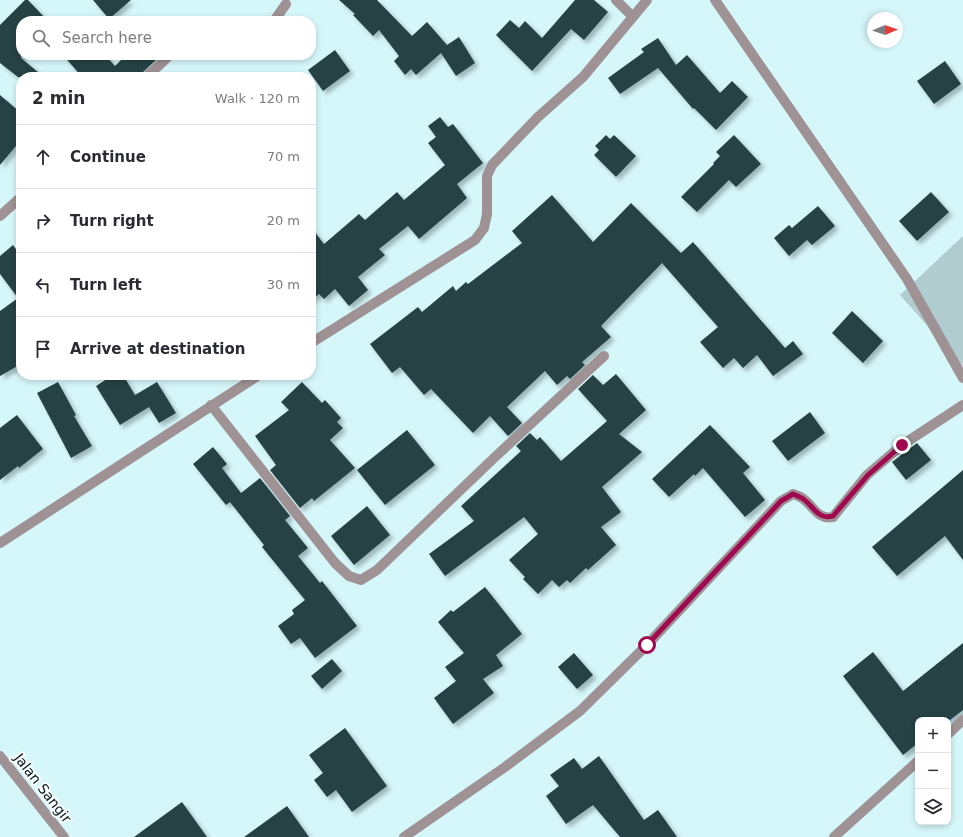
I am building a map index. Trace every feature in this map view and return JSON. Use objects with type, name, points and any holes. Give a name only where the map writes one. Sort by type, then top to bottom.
[{"type":"street","points":[[616,0],[633,17]]},
{"type":"street","points":[[316,340],[475,240],[479,236],[484,228],[487,214],[487,176],[492,165],[538,117],[583,77],[647,0]]},
{"type":"street","points":[[715,0],[908,279],[963,378]]},
{"type":"street","points":[[278,16],[286,4]]},
{"type":"street","points":[[152,72],[165,60]]},
{"type":"street","points":[[0,216],[16,202]]},
{"type":"street","points":[[211,405],[335,563],[349,576],[361,580],[377,570],[495,457],[604,356]]},
{"type":"street","points":[[0,543],[251,380]]},
{"type":"street","points":[[404,837],[505,767],[580,711],[647,645],[781,501],[793,494],[802,498],[819,515],[827,518],[833,516],[868,475],[902,445],[963,405]]},
{"type":"street","points":[[951,731],[963,720]]},
{"type":"street","name":"Jalan Sangir","points":[[0,756],[64,837]]},
{"type":"street","points":[[834,837],[915,764]]},
{"type":"shaded area","points":[[963,236],[963,366],[900,295]]},
{"type":"building","points":[[25,0],[28,0],[43,16],[16,16],[16,60],[23,60],[38,72],[16,72],[16,75],[0,63],[0,25]]},
{"type":"building","points":[[93,0],[131,0],[112,16],[106,16]]},
{"type":"building","points":[[339,0],[377,0],[412,36],[427,22],[447,45],[459,37],[475,63],[456,76],[441,53],[416,75],[411,69],[405,75],[394,61],[399,56],[379,30],[373,36],[353,15],[355,14]]},
{"type":"building","points":[[575,0],[594,0],[608,12],[584,40],[571,29],[532,71],[496,35],[510,20],[519,28],[525,21],[542,38]]},
{"type":"building","points":[[658,38],[676,65],[687,55],[720,93],[732,81],[748,97],[716,130],[694,108],[693,109],[658,68],[620,94],[608,78],[644,52],[641,49]]},
{"type":"building","points":[[335,50],[350,71],[323,91],[316,81],[316,72],[309,72],[308,70]]},
{"type":"building","points":[[67,60],[110,60],[115,66],[121,60],[156,60],[143,72],[78,72]]},
{"type":"building","points":[[945,61],[961,84],[934,104],[917,81]]},
{"type":"building","points":[[0,95],[16,109],[16,146],[0,165]]},
{"type":"building","points":[[440,117],[448,127],[453,124],[483,163],[457,184],[467,198],[419,239],[408,226],[379,249],[385,255],[358,277],[368,290],[349,306],[335,289],[324,299],[319,294],[316,297],[316,234],[324,244],[359,214],[365,220],[397,192],[404,200],[445,165],[428,143],[436,137],[428,126]]},
{"type":"building","points":[[606,135],[610,139],[614,135],[636,156],[616,177],[594,155],[599,150],[595,146]]},
{"type":"building","points":[[734,135],[761,164],[736,187],[729,180],[697,212],[681,197],[714,164],[713,163],[720,156],[716,152]]},
{"type":"building","points":[[931,192],[949,212],[917,241],[899,221]]},
{"type":"building","points":[[552,195],[593,242],[631,203],[681,253],[693,242],[785,348],[793,341],[803,354],[773,376],[757,355],[743,368],[734,358],[723,368],[700,342],[718,327],[662,263],[601,326],[611,337],[582,362],[585,365],[570,379],[567,376],[557,385],[545,371],[507,407],[522,423],[508,436],[490,416],[473,433],[431,389],[424,395],[400,367],[392,373],[370,344],[418,307],[422,312],[453,286],[456,291],[466,282],[468,284],[522,243],[512,231]]},
{"type":"building","points":[[818,206],[835,226],[812,245],[807,240],[789,256],[774,238],[789,225],[792,228]]},
{"type":"building","points":[[13,245],[16,249],[16,295],[0,274],[0,256]]},
{"type":"building","points":[[16,299],[16,367],[0,376],[0,311]]},
{"type":"building","points":[[852,311],[883,341],[863,363],[832,333]]},
{"type":"building","points":[[616,374],[646,410],[619,434],[642,452],[602,487],[621,512],[601,527],[616,545],[588,570],[586,568],[570,583],[567,580],[559,587],[552,580],[538,594],[523,579],[525,577],[509,560],[538,534],[524,517],[445,576],[429,554],[474,521],[461,506],[521,451],[516,446],[530,433],[537,440],[540,437],[561,461],[607,421],[578,389],[593,375],[603,385]]},
{"type":"building","points":[[105,380],[126,380],[135,395],[157,382],[176,413],[159,423],[149,407],[120,425],[96,386]]},
{"type":"building","points":[[58,382],[76,415],[74,416],[92,446],[71,458],[37,393]]},
{"type":"building","points":[[302,382],[322,403],[325,400],[341,418],[337,422],[343,428],[330,440],[355,468],[314,501],[312,498],[300,508],[270,470],[276,465],[255,436],[289,410],[281,402]]},
{"type":"building","points":[[810,412],[825,433],[788,461],[772,441]]},
{"type":"building","points":[[17,415],[43,449],[19,468],[18,466],[0,480],[0,428]]},
{"type":"building","points":[[710,425],[750,467],[743,473],[765,500],[745,517],[703,468],[695,476],[694,474],[669,497],[652,479]]},
{"type":"building","points":[[407,430],[435,465],[385,505],[357,470]]},
{"type":"building","points":[[917,443],[931,460],[906,480],[892,462]]},
{"type":"building","points":[[213,447],[227,464],[222,468],[241,493],[260,478],[290,516],[285,520],[308,548],[298,556],[320,583],[322,581],[357,626],[315,658],[300,638],[291,644],[278,626],[294,614],[292,610],[305,600],[262,547],[264,545],[230,502],[226,505],[193,464]]},
{"type":"building","points":[[963,470],[963,560],[945,536],[897,576],[872,547]]},
{"type":"building","points":[[367,506],[390,535],[354,565],[331,536]]},
{"type":"building","points":[[485,587],[522,634],[496,655],[503,666],[483,679],[494,693],[453,724],[434,698],[456,681],[445,667],[464,653],[438,622],[451,610],[453,612]]},
{"type":"building","points":[[963,643],[963,710],[951,719],[951,717],[915,717],[915,745],[903,755],[843,676],[873,652],[903,691]]},
{"type":"building","points":[[574,653],[593,675],[577,689],[558,667]]},
{"type":"building","points":[[332,659],[342,671],[322,689],[311,676]]},
{"type":"building","points":[[345,728],[387,786],[352,812],[336,790],[327,797],[314,780],[323,773],[309,755]]},
{"type":"building","points":[[599,756],[644,820],[658,810],[677,837],[620,837],[593,805],[566,824],[546,796],[559,786],[550,775],[574,758],[582,769]]},
{"type":"building","points":[[182,802],[207,837],[134,837]]},
{"type":"building","points":[[287,806],[309,837],[244,837]]},
{"type":"route","points":[[647,645],[781,501],[793,494],[802,498],[819,515],[827,518],[833,516],[868,475],[902,445]]}]
